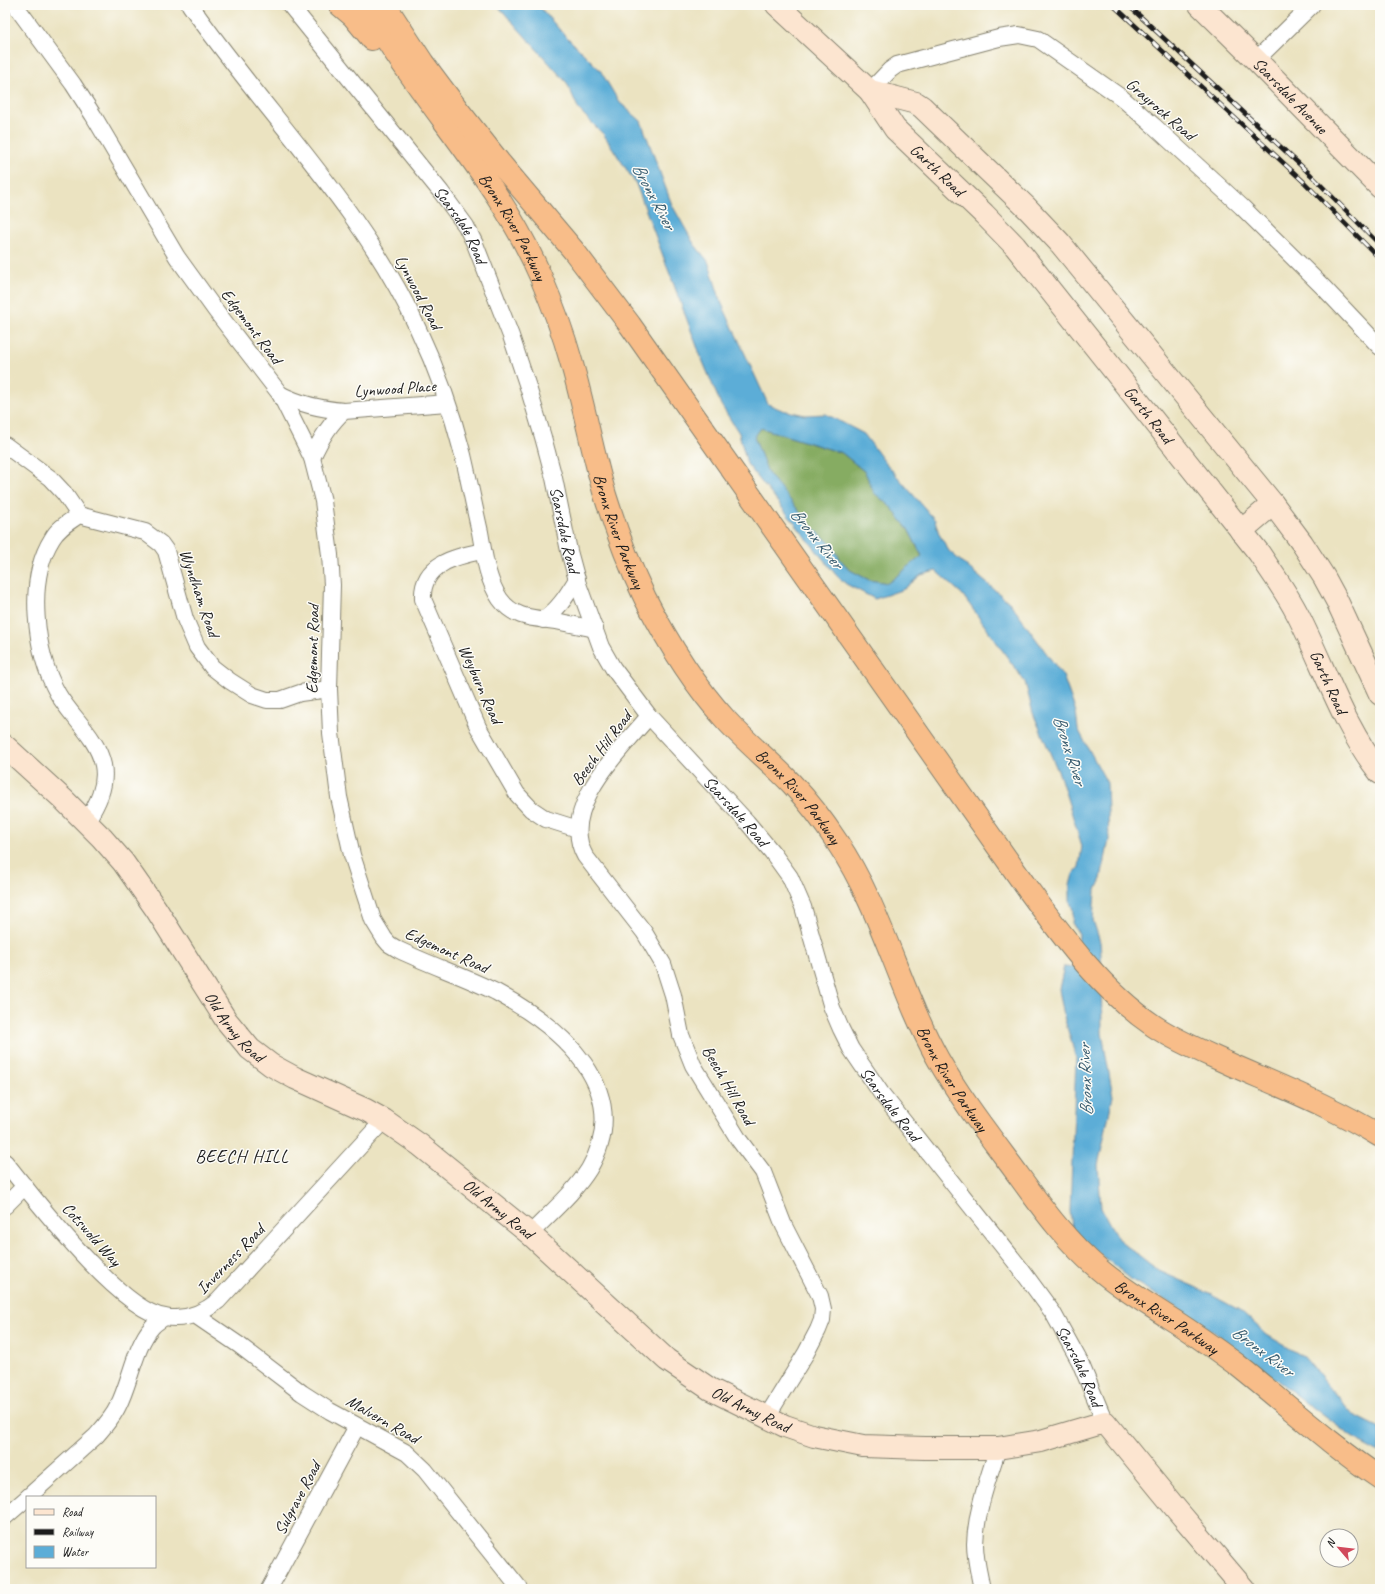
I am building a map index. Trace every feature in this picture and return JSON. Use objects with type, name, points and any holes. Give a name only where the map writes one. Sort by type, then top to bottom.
[{"type":"highway","points":[[340,5],[362,25],[382,52],[445,122]]},
{"type":"highway","name":"Bronx River Parkway","points":[[365,5],[411,76],[496,193],[522,238],[538,270],[570,357],[599,472],[613,519],[634,575],[660,625],[686,669],[709,700],[737,731],[799,792],[826,825],[843,851],[870,900],[902,982],[925,1034],[938,1060],[970,1110],[1046,1213],[1068,1240],[1088,1260],[1122,1286],[1218,1351],[1331,1443],[1380,1478]]},
{"type":"highway","name":"Bronx River Parkway","points":[[385,5],[423,63],[458,110],[499,162],[574,251],[630,325],[1027,888],[1072,946],[1103,981],[1143,1018],[1168,1034],[1190,1046],[1323,1105],[1380,1136]]},
{"type":"street","name":"Edgemont Road","points":[[15,5],[94,115],[178,257],[216,311],[280,394],[312,458],[323,501],[330,555],[332,585],[329,689],[331,733],[339,797],[352,855],[368,905],[378,930],[390,944],[399,950],[495,992],[535,1018],[554,1032],[581,1059],[590,1070],[600,1092],[604,1116],[603,1130],[600,1143],[589,1168],[573,1190],[530,1234]]},
{"type":"street","name":"Lynwood Road","points":[[190,5],[230,60],[336,194],[395,282],[419,330],[447,403],[462,452],[492,583],[499,598],[504,605],[516,614],[595,629]]},
{"type":"street","name":"Scarsdale Road","points":[[290,5],[441,192],[466,226],[475,244],[485,265],[511,336],[543,436],[577,579],[601,647],[613,668],[649,716],[747,822],[772,852],[790,877],[803,907],[832,1008],[851,1049],[880,1093],[1024,1273],[1053,1313],[1080,1362],[1105,1422],[1244,1589]]},
{"type":"street","name":"Garth Road","points":[[777,5],[870,91],[895,129],[1015,246],[1259,553],[1286,594],[1304,628],[1348,722],[1365,753],[1380,773]]},
{"type":"street","name":"Scarsdale Avenue","points":[[1200,5],[1380,187]]},
{"type":"street","points":[[1256,60],[1312,5]]},
{"type":"street","name":"Grayrock Road","points":[[870,91],[890,70],[897,65],[1019,34],[1038,39],[1122,98],[1154,126],[1242,208],[1324,288],[1380,347]]},
{"type":"street","name":"Garth Road","points":[[870,91],[916,103],[922,107],[1027,208],[1060,242],[1273,504],[1302,543],[1337,601],[1380,694]]},
{"type":"street","points":[[1001,231],[1027,208]]},
{"type":"street","name":"Lynwood Place","points":[[280,394],[295,402],[309,406],[344,411],[447,403]]},
{"type":"street","name":"Lynwood Place","points":[[312,458],[321,439],[337,417],[344,411]]},
{"type":"street","points":[[5,445],[50,478],[64,493],[79,515],[57,532],[47,549],[39,576],[37,618],[42,649],[54,686],[94,743],[103,764],[104,772],[102,788],[97,805],[86,822]]},
{"type":"street","points":[[1241,531],[1273,504]]},
{"type":"street","name":"Wyndham Road","points":[[79,515],[145,532],[161,544],[166,551],[185,619],[197,647],[212,667],[230,682],[252,695],[266,700],[280,700],[300,693],[329,689]]},
{"type":"street","name":"Weyburn Road","points":[[484,551],[455,557],[434,569],[429,574],[423,586],[423,599],[478,727],[517,794],[532,809],[546,819],[578,829]]},
{"type":"street","points":[[544,620],[554,613],[561,605],[577,579]]},
{"type":"street","name":"Beech Hill Road","points":[[649,716],[589,792],[583,806],[578,829],[580,848],[644,932],[663,964],[673,995],[681,1035],[693,1065],[739,1140],[763,1172],[784,1226],[820,1296],[822,1320],[818,1330],[806,1353],[766,1418]]},
{"type":"street","name":"Old Army Road","points":[[5,746],[36,773],[86,822],[123,862],[142,887],[226,1020],[250,1049],[271,1064],[295,1078],[366,1110],[384,1120],[442,1162],[530,1234],[667,1360],[710,1389],[766,1418],[785,1426],[814,1436],[863,1446],[916,1448],[998,1448],[1041,1441],[1105,1422]]},
{"type":"street","name":"Inverness Road","points":[[164,1318],[195,1315],[212,1306],[226,1293],[384,1120]]},
{"type":"street","name":"Cotswold Way","points":[[5,1162],[90,1263],[104,1277],[138,1305],[147,1311],[164,1318]]},
{"type":"street","points":[[5,1206],[25,1186]]},
{"type":"street","name":"Malvern Road","points":[[195,1315],[239,1345],[302,1393],[407,1453],[425,1470],[520,1589]]},
{"type":"street","points":[[28,1496],[104,1426],[118,1408],[144,1340],[152,1327],[164,1318]]},
{"type":"street","name":"Sulgrave Road","points":[[269,1589],[358,1426]]},
{"type":"street","points":[[982,1589],[975,1551],[976,1524],[998,1448]]},
{"type":"street","points":[[5,1517],[26,1498]]},
{"type":"green space","points":[[761,428],[842,453],[865,472],[874,493],[889,505],[908,529],[922,557],[888,583],[869,580],[850,570],[840,559],[831,544],[812,527],[768,473],[754,437]]},
{"type":"water","name":"Bronx River","points":[[497,5],[538,5],[559,29],[600,70],[619,102],[641,121],[672,205],[694,244],[708,261],[721,302],[768,404],[782,410],[805,415],[826,414],[864,434],[884,461],[935,520],[939,534],[949,551],[1010,603],[1063,676],[1076,712],[1078,729],[1107,783],[1109,840],[1101,879],[1095,892],[1093,920],[1100,942],[1102,1033],[1113,1096],[1098,1165],[1101,1208],[1118,1239],[1159,1271],[1202,1290],[1241,1311],[1267,1335],[1304,1357],[1352,1414],[1380,1428],[1380,1452],[1352,1437],[1196,1319],[1132,1280],[1086,1242],[1072,1226],[1070,1211],[1076,1058],[1064,1017],[1059,989],[1064,966],[1076,967],[1079,934],[1072,923],[1073,910],[1070,902],[1070,885],[1073,874],[1079,867],[1082,846],[1060,776],[1033,713],[1025,682],[962,594],[936,571],[921,575],[904,589],[875,599],[846,584],[836,575],[747,464],[739,433],[721,405],[701,357],[636,184],[604,135],[579,110],[567,83]],"holes":[[[761,428],[842,453],[865,472],[874,493],[889,505],[908,529],[922,556],[888,583],[869,580],[850,570],[840,559],[831,544],[812,527],[768,473],[754,437]]]},
{"type":"railway","points":[[1113,5],[1304,182],[1380,259]]},
{"type":"railway","points":[[1128,5],[1311,175],[1380,245]]},
{"type":"district","name":"BEECH HILL","points":[[242,1156]]}]
